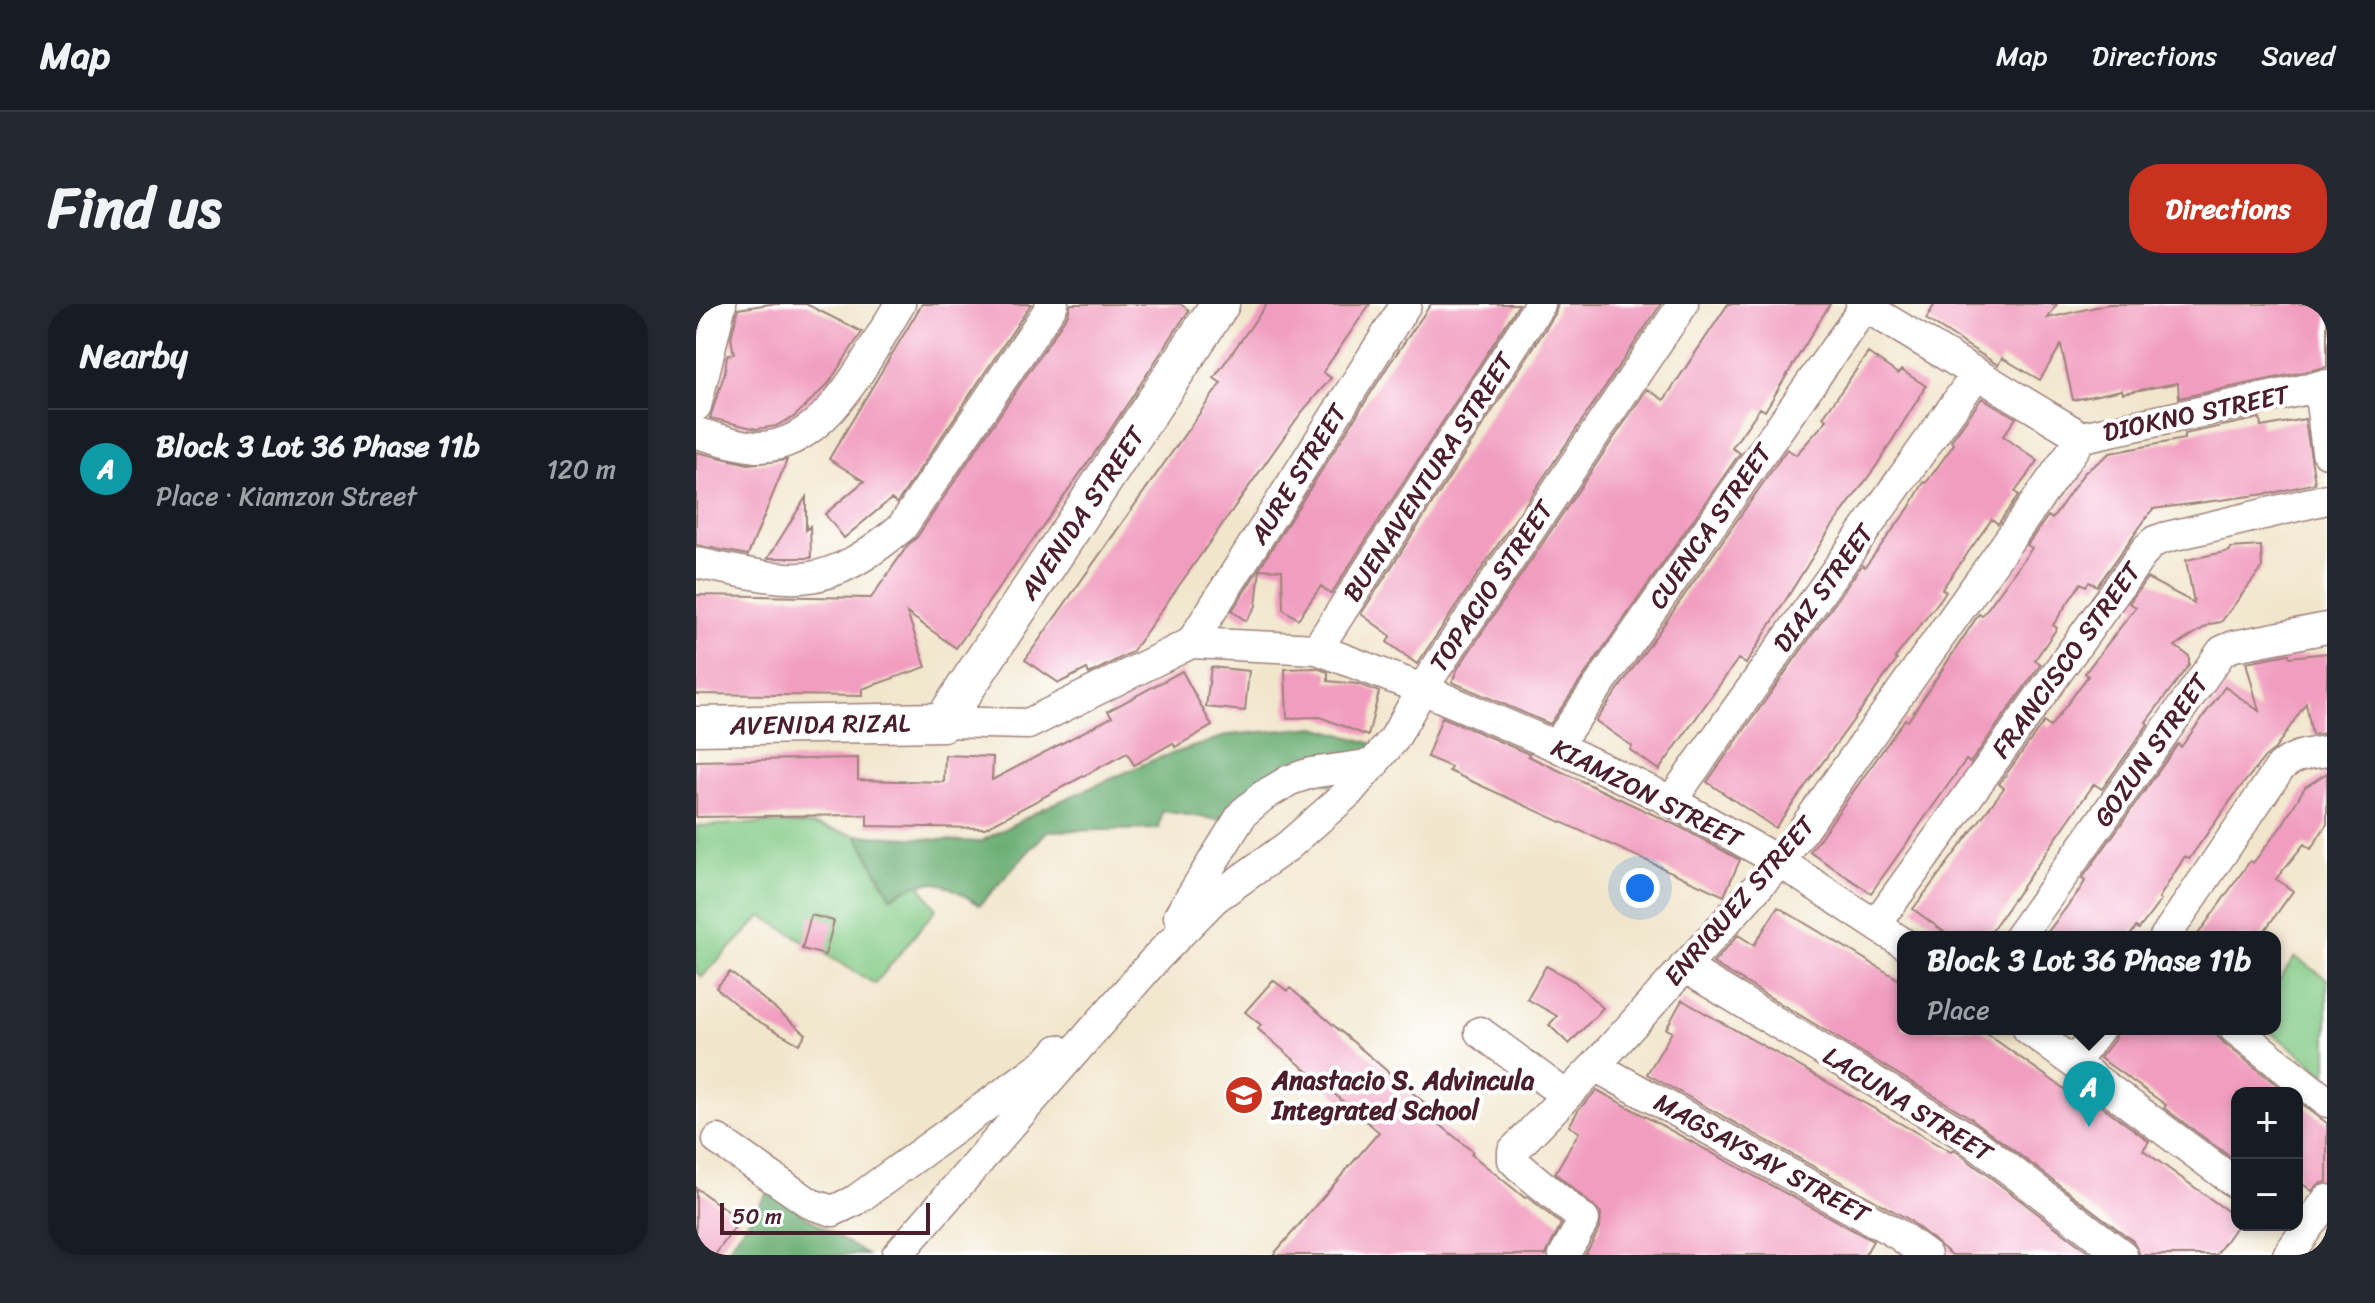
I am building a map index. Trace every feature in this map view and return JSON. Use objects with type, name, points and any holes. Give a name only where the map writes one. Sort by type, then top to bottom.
[{"type":"street","points":[[696,406],[721,304]]},
{"type":"street","points":[[696,433],[754,447],[780,445],[806,433],[836,404],[900,304]]},
{"type":"street","points":[[696,563],[781,580],[812,578],[844,569],[873,552],[902,527],[1053,304]]},
{"type":"street","name":"AVENIDA STREET","points":[[943,722],[1220,304]]},
{"type":"street","name":"AURE STREET","points":[[1191,643],[1406,304]]},
{"type":"street","name":"BUENAVENTURA STREET","points":[[1317,649],[1540,304]]},
{"type":"street","name":"TOPACIO STREET","points":[[943,722],[1028,724],[1191,643],[1317,649],[1422,689],[1683,304]]},
{"type":"street","name":"DIOKNO STREET","points":[[1863,305],[2082,437],[2323,386]]},
{"type":"street","name":"CUENCA STREET","points":[[1556,746],[1863,305]]},
{"type":"street","name":"DIAZ STREET","points":[[1671,801],[1976,375]]},
{"type":"street","points":[[2323,386],[2327,452]]},
{"type":"street","name":"ENRIQUEZ STREET","points":[[1564,1255],[1584,1220],[1520,1167],[1513,1160],[1513,1151],[1595,1066],[1780,862],[2082,437]]},
{"type":"street","name":"FRANCISCO STREET","points":[[1876,924],[2146,549],[2155,541],[2167,537],[2327,499]]},
{"type":"street","name":"GOZUN STREET","points":[[2023,931],[2222,651],[2327,628]]},
{"type":"street","points":[[897,1255],[1157,957],[1215,898],[1288,846],[1348,793],[1394,739],[1422,689]]},
{"type":"street","name":"KIAMZON STREET","points":[[1422,689],[1556,746],[1671,801],[1780,862],[1897,939]]},
{"type":"street","name":"AVENIDA RIZAL","points":[[696,726],[943,722]]},
{"type":"street","points":[[2169,931],[2279,769],[2287,760],[2297,756],[2327,751]]},
{"type":"street","points":[[718,1140],[811,1204],[833,1211],[856,1200],[1048,1061],[1109,999],[1176,921],[1243,813],[1263,796],[1290,780],[1311,773],[1374,764]]},
{"type":"street","name":"LACUNA STREET","points":[[1684,967],[1967,1137],[2122,1255]]},
{"type":"street","points":[[1480,1032],[1565,1095]]},
{"type":"street","points":[[2037,1035],[2231,1179]]},
{"type":"street","points":[[2075,1062],[2095,1035]]},
{"type":"street","points":[[2243,1035],[2327,1102]]},
{"type":"street","name":"MAGSAYSAY STREET","points":[[1595,1066],[1899,1235],[1926,1255]]},
{"type":"street","points":[[2295,1238],[2327,1200]]},
{"type":"green space","points":[[1316,727],[1377,745],[1330,785],[1287,761],[1219,820],[1162,811],[1159,829],[1047,831],[980,905],[937,883],[917,885],[891,897],[857,835],[980,842],[1042,809],[1156,759],[1229,735]]},
{"type":"green space","points":[[814,825],[857,835],[891,897],[918,882],[936,909],[875,984],[762,916],[702,977],[696,972],[696,826]]},
{"type":"green space","points":[[2295,957],[2327,979],[2327,1075],[2275,1035],[2281,1035],[2281,977]]},
{"type":"green space","points":[[768,1192],[867,1255],[724,1255]]},
{"type":"building","points":[[770,304],[806,304],[862,332],[828,384],[794,417],[776,426],[757,429],[710,418],[725,372],[727,355],[734,354],[731,338],[738,309]]},
{"type":"building","points":[[922,304],[1031,304],[897,503],[891,499],[844,538],[825,514],[864,481],[829,459]]},
{"type":"building","points":[[1071,304],[1180,304],[1189,310],[1103,441],[956,648],[907,613],[926,667],[862,689],[862,696],[696,694],[696,595],[871,598],[917,537],[1068,314]]},
{"type":"building","points":[[1267,304],[1370,304],[1323,372],[1331,378],[1301,413],[1132,652],[1089,674],[1087,669],[1059,683],[1025,660],[1221,383],[1214,378]]},
{"type":"building","points":[[1431,304],[1519,304],[1331,594],[1321,586],[1298,619],[1283,609],[1282,570],[1260,569],[1256,606],[1246,621],[1232,611]]},
{"type":"building","points":[[1558,304],[1661,304],[1417,664],[1387,642],[1391,636],[1361,614],[1555,314]]},
{"type":"building","points":[[1728,304],[1830,304],[1765,411],[1760,408],[1732,448],[1740,453],[1550,724],[1452,682],[1458,668],[1647,389],[1664,400]]},
{"type":"building","points":[[1935,304],[2057,304],[2048,318],[2109,304],[2327,304],[2327,367],[2179,398],[2178,383],[2073,400],[2061,345],[2040,380],[2002,358],[1998,365],[1926,319]]},
{"type":"building","points":[[1868,353],[1898,374],[1901,370],[1926,386],[1877,465],[1828,532],[1746,664],[1738,659],[1659,770],[1596,721],[1787,449],[1796,455],[1827,420],[1823,417]]},
{"type":"building","points":[[1982,398],[2016,418],[2003,436],[2038,461],[2015,492],[2019,495],[1998,524],[1992,519],[1942,589],[1946,592],[1895,658],[1897,660],[1775,828],[1707,782],[1862,565],[1865,567],[1909,508]]},
{"type":"building","points":[[2260,418],[2261,427],[2305,419],[2315,483],[2273,493],[2153,509],[2097,586],[2089,582],[2086,586],[2081,583],[2053,625],[2057,628],[2035,660],[2041,664],[1970,763],[1966,760],[1871,893],[1810,852],[1905,719],[1908,721],[1979,614],[1982,616],[2032,548],[2027,545],[2048,516],[2052,519],[2084,473],[2110,453],[2184,439],[2184,434]]},
{"type":"building","points":[[696,452],[748,464],[787,460],[748,555],[696,545]]},
{"type":"building","points":[[806,497],[806,530],[810,526],[811,558],[768,558]]},
{"type":"building","points":[[2261,546],[2262,568],[2221,622],[2210,624],[2175,646],[2189,656],[2189,665],[2146,722],[2148,724],[2102,789],[2094,784],[1991,931],[1943,931],[1913,909],[2004,788],[1999,784],[2044,722],[2050,727],[2088,676],[2085,673],[2136,607],[2129,603],[2147,578],[2194,603],[2186,560],[2230,551],[2230,548]]},
{"type":"building","points":[[2327,653],[2327,733],[2312,735],[2306,703],[2275,749],[2236,793],[2189,859],[2185,856],[2159,898],[2161,900],[2139,929],[2049,931],[2178,744],[2181,747],[2225,687],[2259,711],[2246,662],[2289,654],[2290,657]]},
{"type":"building","points":[[1211,667],[1249,671],[1245,711],[1206,707]]},
{"type":"building","points":[[1316,668],[1328,672],[1328,681],[1358,684],[1379,692],[1368,736],[1320,717],[1287,718],[1285,669]]},
{"type":"building","points":[[1182,671],[1212,726],[1134,765],[1127,753],[985,828],[867,826],[867,815],[696,817],[696,761],[858,758],[858,780],[944,782],[945,755],[993,757],[992,780],[1112,717],[1108,711]]},
{"type":"building","points":[[1442,717],[1529,754],[1682,828],[1740,860],[1724,896],[1449,771],[1451,767],[1427,757]]},
{"type":"building","points":[[2327,773],[2327,824],[2311,849],[2304,844],[2276,879],[2293,891],[2264,931],[2200,931],[2250,861],[2253,863],[2283,824],[2305,787]]},
{"type":"building","points":[[1778,907],[1897,978],[1897,1035],[1988,1035],[2090,1107],[2095,1101],[2149,1141],[2143,1150],[2231,1214],[2233,1231],[2216,1255],[2140,1255],[2133,1241],[1971,1118],[1713,963],[1738,935],[1754,945]]},
{"type":"building","points":[[811,915],[834,921],[825,955],[802,949]]},
{"type":"building","points":[[1546,966],[1574,981],[1603,1008],[1569,1044],[1549,1025],[1557,1016],[1527,999]]},
{"type":"building","points":[[730,972],[806,1034],[799,1044],[751,1017],[716,988]]},
{"type":"building","points":[[1273,980],[1287,991],[1290,988],[1435,1112],[1431,1117],[1473,1152],[1471,1154],[1561,1224],[1546,1255],[1273,1255],[1379,1132],[1258,1029],[1261,1025],[1245,1012]]},
{"type":"building","points":[[1682,1000],[1951,1152],[1957,1152],[2092,1255],[1952,1255],[1908,1219],[1647,1074],[1672,1032],[1666,1029]]},
{"type":"building","points":[[2115,1035],[2217,1035],[2279,1087],[2231,1087],[2231,1158],[2164,1108],[2166,1105],[2100,1058]]},
{"type":"building","points":[[1597,1090],[1873,1241],[1865,1255],[1585,1255],[1600,1228],[1601,1213],[1555,1173],[1579,1132],[1569,1126],[1579,1109]]},
{"type":"building","points":[[2303,1105],[2327,1123],[2327,1182],[2319,1184],[2312,1191],[2303,1184]]},
{"type":"building","points":[[696,1188],[740,1220],[715,1255],[707,1255],[696,1247]]},
{"type":"place","name":"Anastacio S. Advincula Integrated School","points":[[1244,1095]]},
{"type":"place","name":"Block 3 Lot 36 Phase 11b","points":[[2089,1127]]}]
